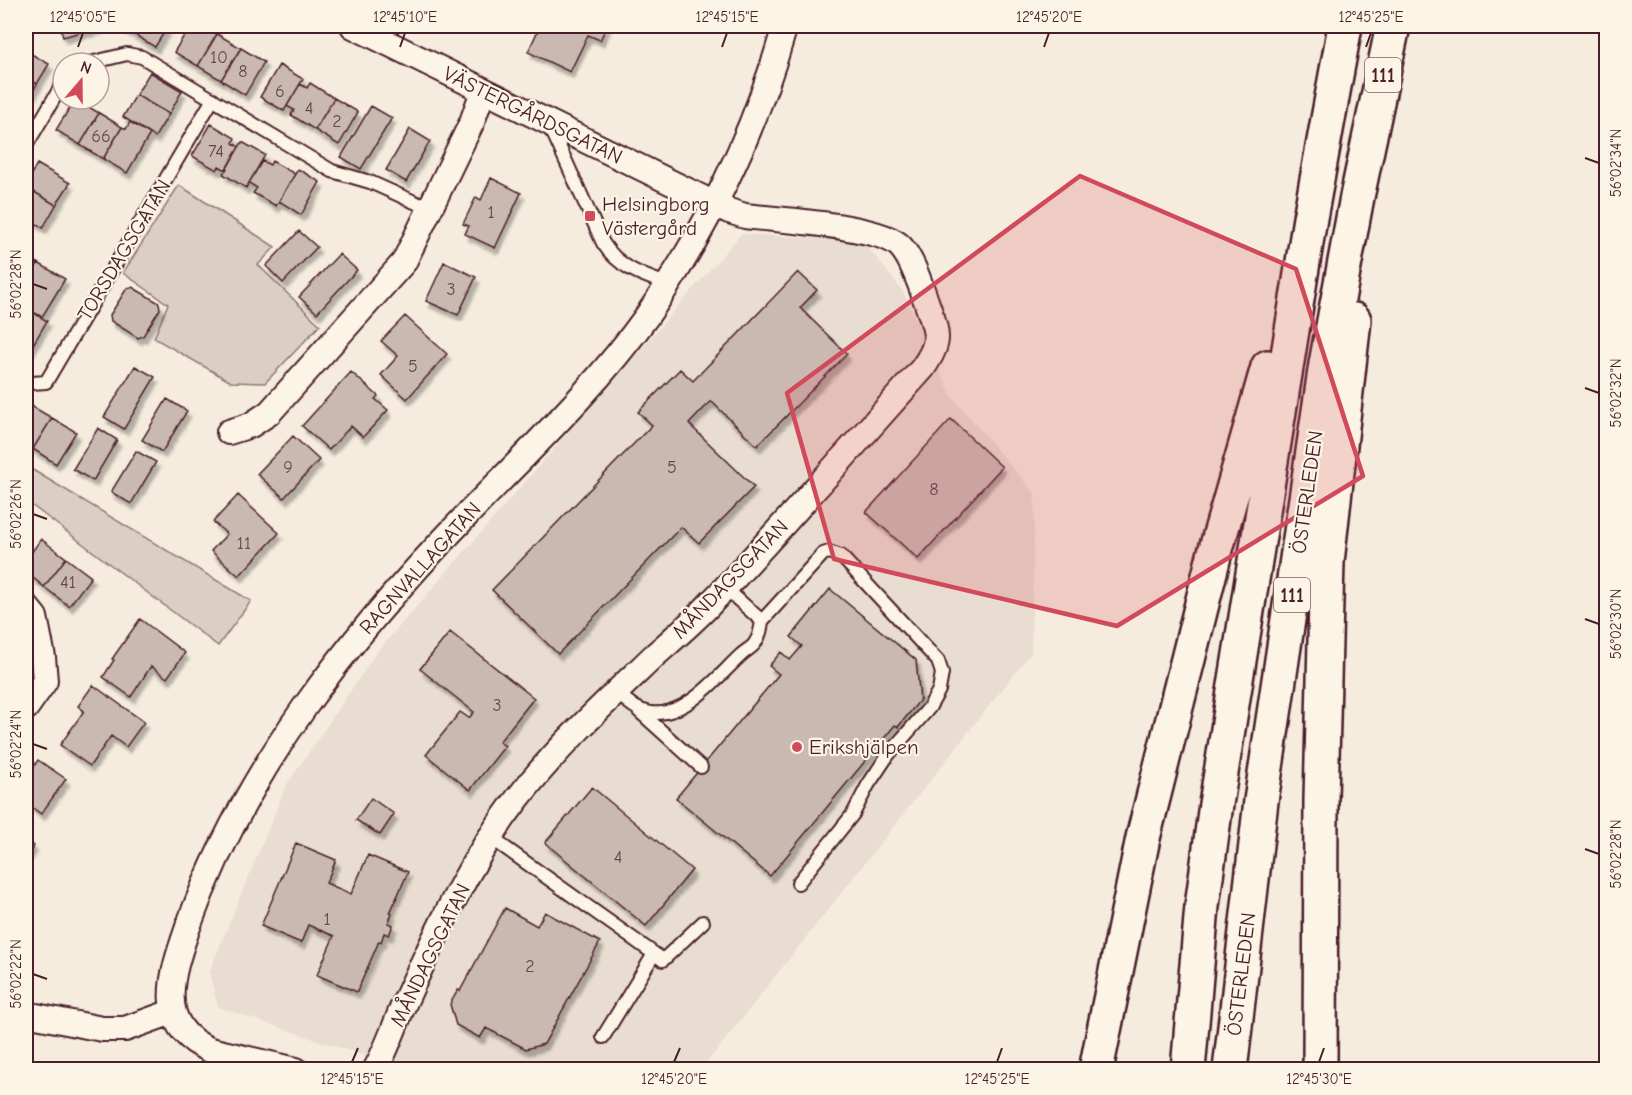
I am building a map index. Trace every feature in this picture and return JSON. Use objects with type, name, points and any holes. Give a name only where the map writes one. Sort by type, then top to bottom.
[{"type":"main road","name":"ÖSTERLEDEN","points":[[1188,1070],[1202,906],[1216,804],[1310,218],[1345,26]]},
{"type":"main road","name":"ÖSTERLEDEN","points":[[1230,1070],[1261,801],[1326,363],[1357,197],[1393,26]]},
{"type":"main road","points":[[1320,1070],[1321,799],[1327,562],[1349,373],[1373,124]]},
{"type":"main road","points":[[1096,1070],[1143,838],[1184,672],[1214,556],[1310,218]]},
{"type":"street","name":"VÄSTERGÅRDSGATAN","points":[[353,26],[713,204]]},
{"type":"street","name":"RAGNVALLAGATAN","points":[[172,1012],[171,998],[177,959],[196,905],[236,819],[306,703],[360,633],[407,579],[533,449],[606,367],[646,317],[713,204],[750,129],[774,65],[785,26]]},
{"type":"street","points":[[229,432],[252,425],[269,412],[404,262],[472,122],[483,92]]},
{"type":"street","name":"MÅNDAGSGATAN","points":[[375,1070],[387,1048],[406,999],[432,943],[490,837],[518,798],[558,751],[616,692],[725,588],[922,369],[933,352],[937,332],[923,292],[906,254],[890,239],[847,228],[745,216],[713,204]]},
{"type":"street","points":[[26,606],[35,617],[45,681],[26,708]]},
{"type":"street","points":[[26,1014],[102,1029],[125,1029],[172,1012],[184,1034],[210,1050],[296,1070]]},
{"type":"lane","points":[[111,58],[127,54],[142,57],[332,171],[370,182],[430,209]]},
{"type":"lane","name":"TORSDAGSGATAN","points":[[26,380],[32,383],[46,382],[213,99]]},
{"type":"lane","points":[[26,146],[51,103]]},
{"type":"lane","points":[[543,120],[554,135],[610,254],[631,270],[667,284]]},
{"type":"lane","points":[[638,710],[662,713],[679,707],[718,679],[754,645],[760,634],[762,621],[823,554],[830,552],[841,556],[930,652],[938,661],[942,674],[939,690],[929,708],[888,755],[868,785],[853,814],[798,883]]},
{"type":"lane","points":[[725,588],[762,621]]},
{"type":"lane","points":[[616,692],[701,767]]},
{"type":"lane","points":[[490,837],[663,960],[703,922]]},
{"type":"lane","points":[[603,1037],[654,954]]},
{"type":"highlighted area","points":[[1080,176],[1296,269],[1363,476],[1117,626],[834,559],[787,393]]},
{"type":"shaded area","points":[[179,185],[275,247],[258,265],[320,325],[265,383],[231,382],[154,338],[168,304],[123,273]]},
{"type":"shaded area","points":[[741,234],[863,241],[902,290],[952,397],[1035,494],[1031,653],[702,1069],[404,1069],[218,1007],[209,972],[286,786],[377,652]]},
{"type":"shaded area","points":[[26,466],[251,601],[218,646],[26,501]]},
{"type":"building","points":[[60,26],[80,26],[81,32],[63,37]]},
{"type":"building","points":[[80,26],[99,26],[100,28],[81,32]]},
{"type":"building","points":[[119,26],[140,26],[135,35]]},
{"type":"building","points":[[140,26],[168,26],[155,47],[135,35]]},
{"type":"building","points":[[190,26],[203,26],[217,34],[198,66],[174,52]]},
{"type":"building","points":[[540,26],[607,26],[600,40],[588,35],[570,72],[528,52]]},
{"type":"building","points":[[217,34],[241,48],[221,80],[198,66]]},
{"type":"building","points":[[241,48],[264,62],[245,95],[221,80]]},
{"type":"building","points":[[26,51],[49,64],[37,84],[26,77]]},
{"type":"building","points":[[279,65],[303,79],[284,111],[260,97]]},
{"type":"building","points":[[150,72],[182,91],[169,114],[136,95]]},
{"type":"building","points":[[26,77],[37,84],[26,104]]},
{"type":"building","points":[[310,83],[334,98],[315,130],[291,115],[294,110],[287,106],[300,84],[307,88]]},
{"type":"building","points":[[136,95],[169,114],[155,137],[123,117]]},
{"type":"building","points":[[334,98],[358,112],[339,145],[315,130]]},
{"type":"building","points":[[371,106],[392,118],[361,169],[341,157]]},
{"type":"building","points":[[68,111],[99,113],[80,145],[56,130]]},
{"type":"building","points":[[99,113],[122,127],[103,159],[80,145]]},
{"type":"building","points":[[130,122],[150,134],[127,173],[103,159],[122,127],[126,129]]},
{"type":"building","points":[[211,124],[235,138],[233,143],[239,147],[226,170],[219,166],[217,170],[192,156]]},
{"type":"building","points":[[410,129],[430,141],[406,182],[386,170]]},
{"type":"building","points":[[242,142],[265,155],[246,188],[223,174]]},
{"type":"building","points":[[262,161],[270,165],[272,161],[295,174],[276,206],[253,193],[257,188],[249,183]]},
{"type":"building","points":[[37,164],[70,183],[56,205],[26,187]]},
{"type":"building","points":[[298,169],[320,182],[301,215],[279,201]]},
{"type":"building","points":[[491,178],[521,193],[495,248],[465,234],[469,226],[463,224],[476,197],[481,200]]},
{"type":"building","points":[[26,187],[56,205],[43,228],[26,217]]},
{"type":"building","points":[[299,231],[317,247],[283,283],[266,266]]},
{"type":"building","points":[[339,254],[357,270],[317,313],[299,297]]},
{"type":"building","points":[[26,256],[38,263],[26,285]]},
{"type":"building","points":[[444,262],[476,277],[458,315],[426,301]]},
{"type":"building","points":[[38,263],[65,279],[42,317],[26,308],[26,285]]},
{"type":"building","points":[[798,272],[817,290],[800,308],[847,354],[757,446],[711,401],[689,424],[754,487],[699,543],[681,527],[558,654],[492,590],[652,425],[638,412],[680,369],[693,381]]},
{"type":"building","points":[[132,287],[159,303],[160,309],[143,336],[138,338],[111,321],[110,315],[127,288]]},
{"type":"building","points":[[26,308],[47,321],[34,343],[26,338]]},
{"type":"building","points":[[405,316],[447,354],[407,399],[381,375],[398,356],[381,341]]},
{"type":"building","points":[[26,338],[34,343],[26,357]]},
{"type":"building","points":[[135,366],[155,377],[124,429],[104,417]]},
{"type":"building","points":[[351,372],[378,396],[375,399],[388,410],[363,437],[351,426],[329,450],[302,426]]},
{"type":"building","points":[[167,399],[187,411],[162,452],[142,440]]},
{"type":"building","points":[[28,404],[52,418],[33,449],[26,445],[26,408]]},
{"type":"building","points":[[52,418],[76,432],[56,464],[33,449]]},
{"type":"building","points":[[951,419],[1002,467],[918,559],[866,512]]},
{"type":"building","points":[[98,428],[117,440],[93,481],[73,469]]},
{"type":"building","points":[[293,436],[319,460],[284,498],[257,474]]},
{"type":"building","points":[[136,451],[156,462],[131,504],[111,492]]},
{"type":"building","points":[[238,495],[279,533],[239,576],[211,551],[227,534],[213,522]]},
{"type":"building","points":[[41,539],[66,558],[44,587],[26,572],[26,560]]},
{"type":"building","points":[[66,558],[91,577],[69,606],[44,587]]},
{"type":"building","name":"Erikshjälpen","points":[[830,589],[916,660],[920,700],[898,727],[895,725],[770,876],[676,798],[779,674],[769,666],[781,652],[790,660],[802,646],[791,637]]},
{"type":"building","points":[[140,619],[185,653],[167,678],[151,666],[131,697],[103,677],[114,660],[112,659]]},
{"type":"building","points":[[450,632],[534,698],[499,742],[505,746],[470,790],[426,755],[460,712],[469,718],[474,712],[420,669]]},
{"type":"building","points":[[93,685],[144,722],[126,747],[111,736],[90,766],[60,745],[84,711],[78,706]]},
{"type":"building","points":[[38,760],[66,779],[41,814],[26,803],[26,778]]},
{"type":"building","points":[[592,787],[692,870],[646,926],[545,843]]},
{"type":"building","points":[[371,798],[394,814],[380,835],[356,820]]},
{"type":"building","points":[[26,840],[34,846],[26,858]]},
{"type":"building","points":[[296,843],[336,860],[326,883],[351,894],[368,855],[408,872],[390,913],[392,914],[388,923],[393,925],[389,935],[384,933],[381,942],[379,941],[357,992],[317,975],[334,936],[308,925],[301,943],[261,926]]},
{"type":"building","points":[[505,908],[537,926],[545,912],[600,942],[544,1044],[526,1049],[486,1028],[480,1038],[456,1025],[450,1004],[458,990],[460,991]]},
{"type":"place","name":"Helsingborg Västergård","points":[[590,216]]},
{"type":"place","name":"Erikshjälpen","points":[[797,747]]}]
